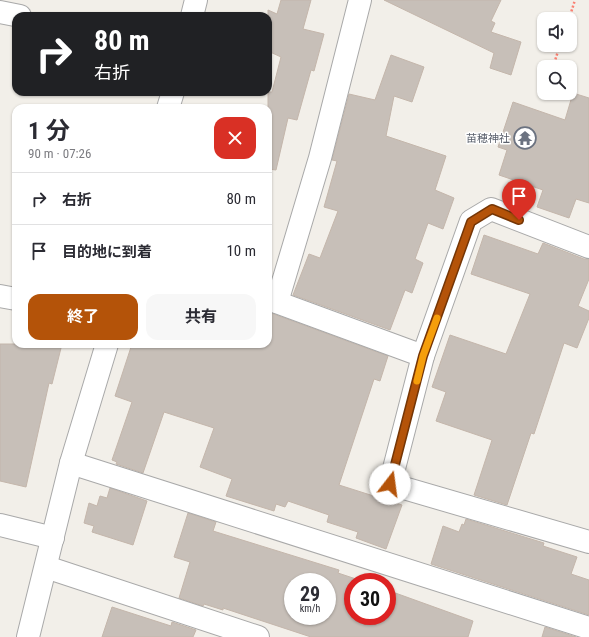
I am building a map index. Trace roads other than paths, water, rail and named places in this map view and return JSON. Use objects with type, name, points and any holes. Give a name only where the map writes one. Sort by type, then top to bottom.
[{"type":"street","points":[[193,12],[196,0]]},
{"type":"street","points":[[360,0],[320,158],[272,300],[423,356]]},
{"type":"street","points":[[0,12],[12,14]]},
{"type":"street","points":[[589,247],[492,209],[471,222],[423,356],[390,484],[589,542]]},
{"type":"street","points":[[0,296],[12,298]]},
{"type":"street","points":[[28,637],[71,463],[106,348]]},
{"type":"street","points":[[71,463],[589,628]]},
{"type":"street","points":[[0,525],[53,538]]},
{"type":"street","points":[[46,567],[258,637]]},
{"type":"place","name":"苗穂神社","points":[[525,138]]}]
